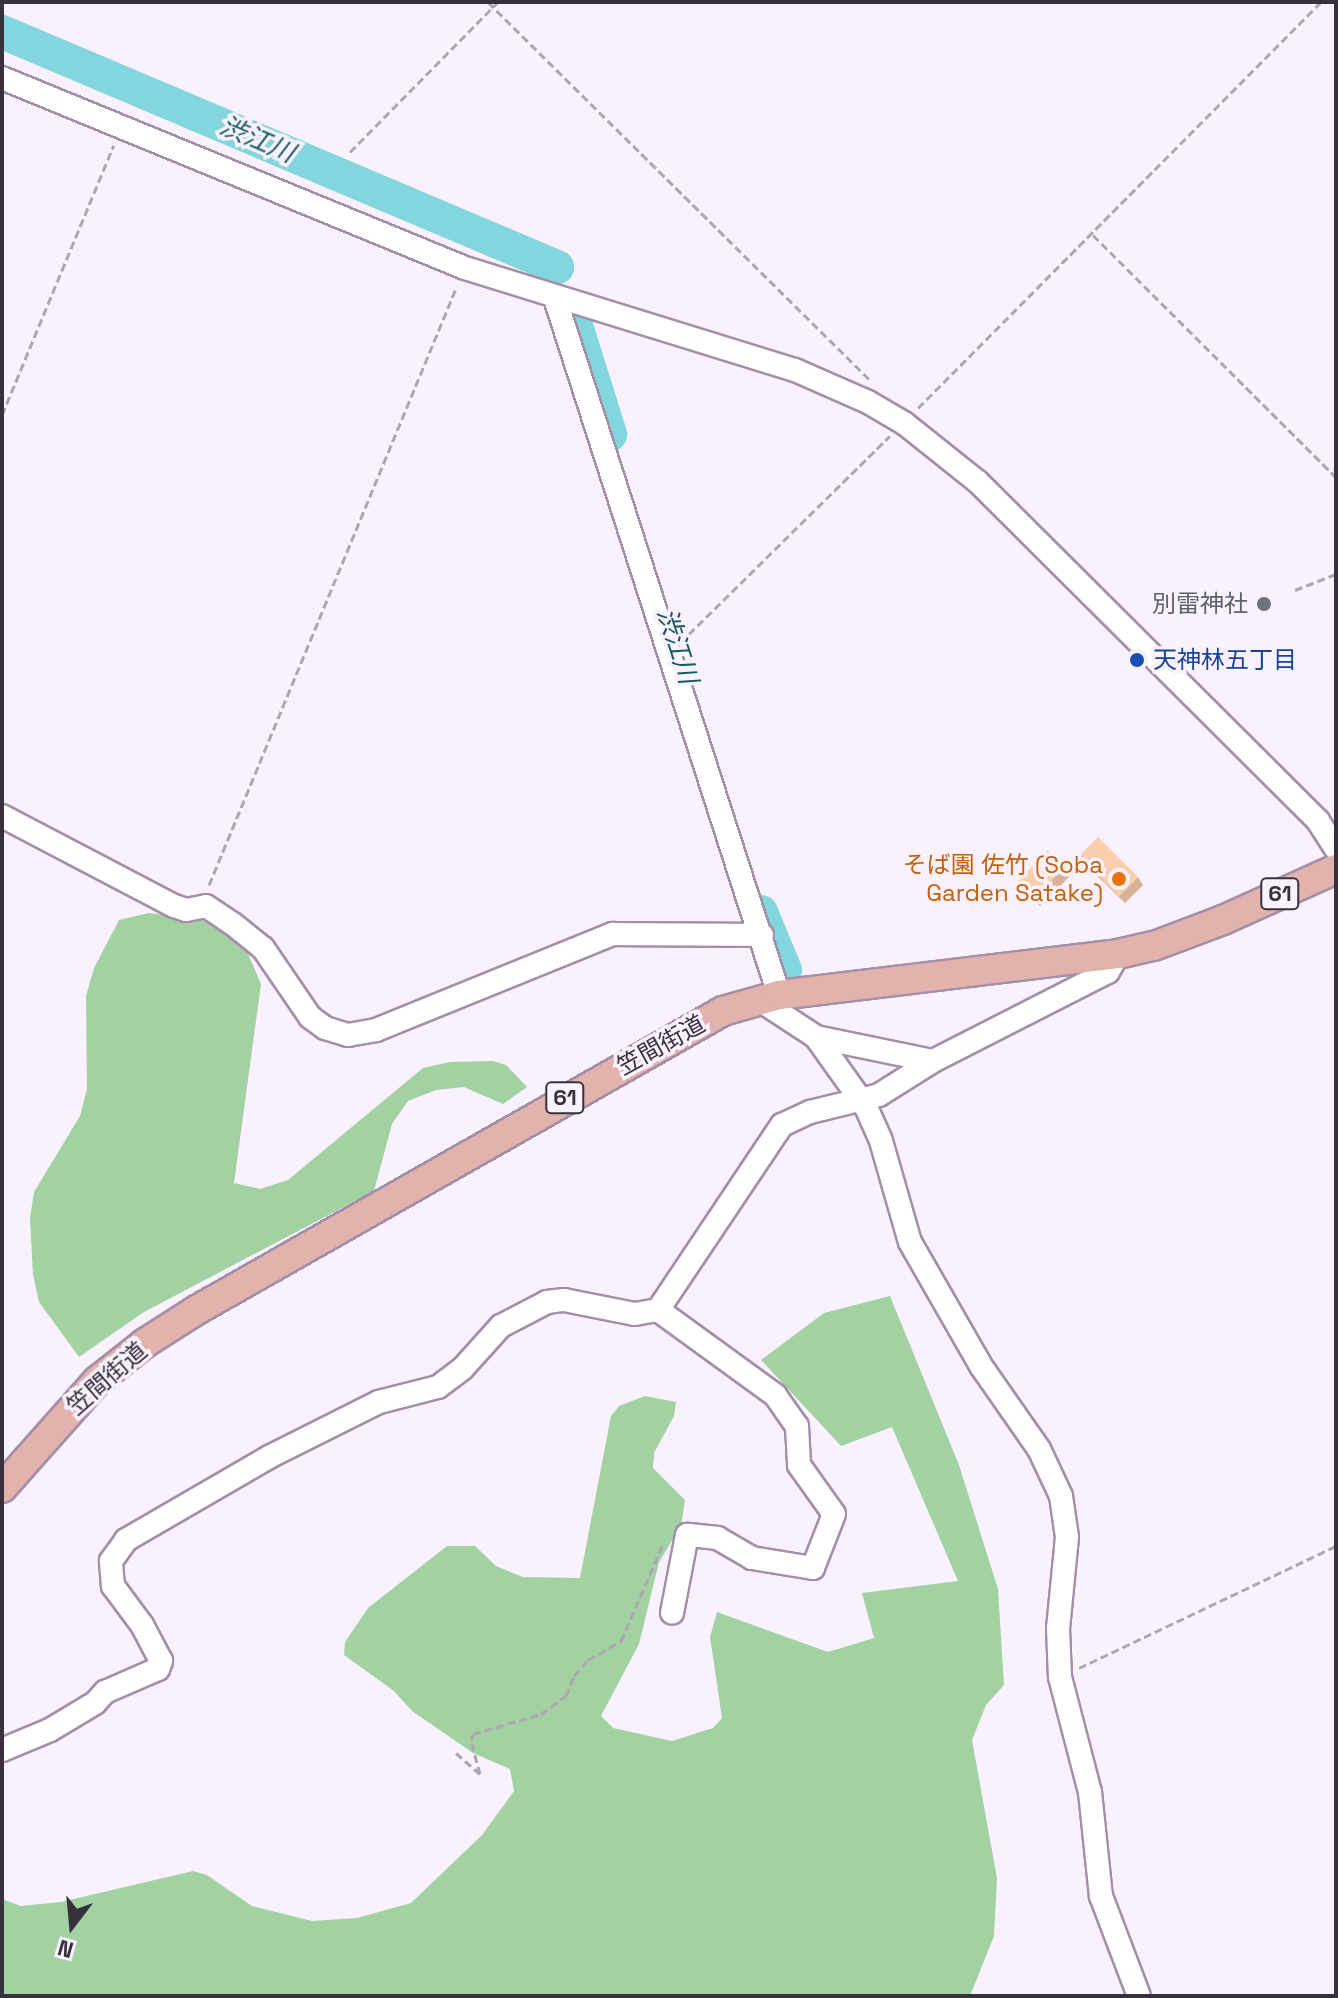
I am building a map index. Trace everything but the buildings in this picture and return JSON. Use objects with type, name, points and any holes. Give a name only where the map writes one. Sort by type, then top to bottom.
[{"type":"main road","name":"笠間街道","points":[[2,1488],[97,1381],[182,1319],[723,1011],[768,997],[1118,954],[1185,937],[1336,869]]},
{"type":"street","points":[[2,78],[465,268],[795,370],[868,402],[904,423],[978,482],[1318,821],[1336,849]]},
{"type":"street","points":[[555,298],[762,935],[768,997],[816,1037],[860,1097],[881,1141],[910,1242],[981,1366],[1039,1449],[1061,1496],[1067,1537],[1058,1628],[1060,1677],[1090,1792],[1101,1896],[1139,1996]]},
{"type":"street","points":[[2,816],[174,906],[186,910],[201,905],[233,924],[263,948],[310,1017],[325,1028],[348,1035],[376,1030],[613,934],[762,935]]},
{"type":"street","points":[[658,1310],[782,1125],[794,1118],[860,1097],[879,1095],[933,1061],[1108,972],[1118,954]]},
{"type":"street","points":[[816,1037],[933,1061]]},
{"type":"street","points":[[2,1750],[50,1730],[95,1703],[105,1692],[158,1669],[161,1661],[142,1625],[113,1586],[111,1561],[126,1540],[269,1457],[379,1402],[438,1387],[463,1368],[501,1326],[547,1302],[564,1300],[635,1314],[658,1310],[775,1395],[797,1426],[799,1465],[834,1514],[813,1568],[743,1556],[718,1538],[705,1534],[683,1537],[672,1613]]},
{"type":"path","points":[[488,2],[865,375],[872,384],[868,402]]},
{"type":"path","points":[[350,152],[498,2]]},
{"type":"path","points":[[689,634],[1093,235],[1321,2]]},
{"type":"path","points":[[2,415],[121,128]]},
{"type":"path","points":[[1093,235],[1336,477]]},
{"type":"path","points":[[201,905],[465,268]]},
{"type":"path","points":[[1295,590],[1336,574]]},
{"type":"path","points":[[456,1753],[480,1774],[471,1740],[473,1734],[541,1714],[566,1696],[574,1676],[588,1660],[621,1641],[658,1549],[665,1542],[683,1537]]},
{"type":"path","points":[[1060,1677],[1336,1546]]},
{"type":"green space","points":[[149,913],[197,919],[226,928],[243,942],[261,984],[234,1183],[260,1189],[288,1180],[423,1068],[450,1062],[493,1061],[506,1065],[527,1087],[503,1104],[464,1087],[436,1090],[408,1101],[392,1124],[374,1191],[144,1312],[79,1357],[39,1302],[33,1275],[30,1218],[34,1192],[80,1116],[87,1089],[86,996],[94,968],[119,920]]},
{"type":"green space","points":[[890,1296],[959,1465],[998,1589],[1004,1685],[986,1705],[972,1740],[997,1878],[994,1936],[970,1996],[4,1996],[2,1899],[21,1906],[61,1902],[193,1871],[207,1875],[252,1906],[312,1921],[357,1918],[411,1903],[482,1835],[514,1791],[510,1769],[473,1753],[412,1711],[394,1691],[344,1655],[345,1642],[368,1608],[447,1546],[475,1546],[496,1566],[523,1577],[580,1578],[611,1416],[619,1406],[645,1396],[676,1402],[674,1416],[654,1453],[653,1468],[685,1500],[681,1526],[659,1562],[639,1644],[601,1716],[613,1728],[672,1741],[713,1728],[722,1718],[710,1637],[717,1612],[828,1652],[874,1638],[862,1593],[958,1581],[892,1427],[841,1446],[761,1360],[824,1313]]},
{"type":"waterway","name":"渋江川","points":[[2,32],[557,267]]},
{"type":"waterway","name":"渋江川","points":[[574,319],[610,434]]},
{"type":"waterway","name":"渋江川","points":[[761,912],[785,970]]},
{"type":"place","name":"別雷神社","points":[[1264,604]]},
{"type":"place","name":"天神林五丁目","points":[[1137,660]]},
{"type":"place","name":"そば園 佐竹 (Soba Garden Satake)","points":[[1119,879]]}]
